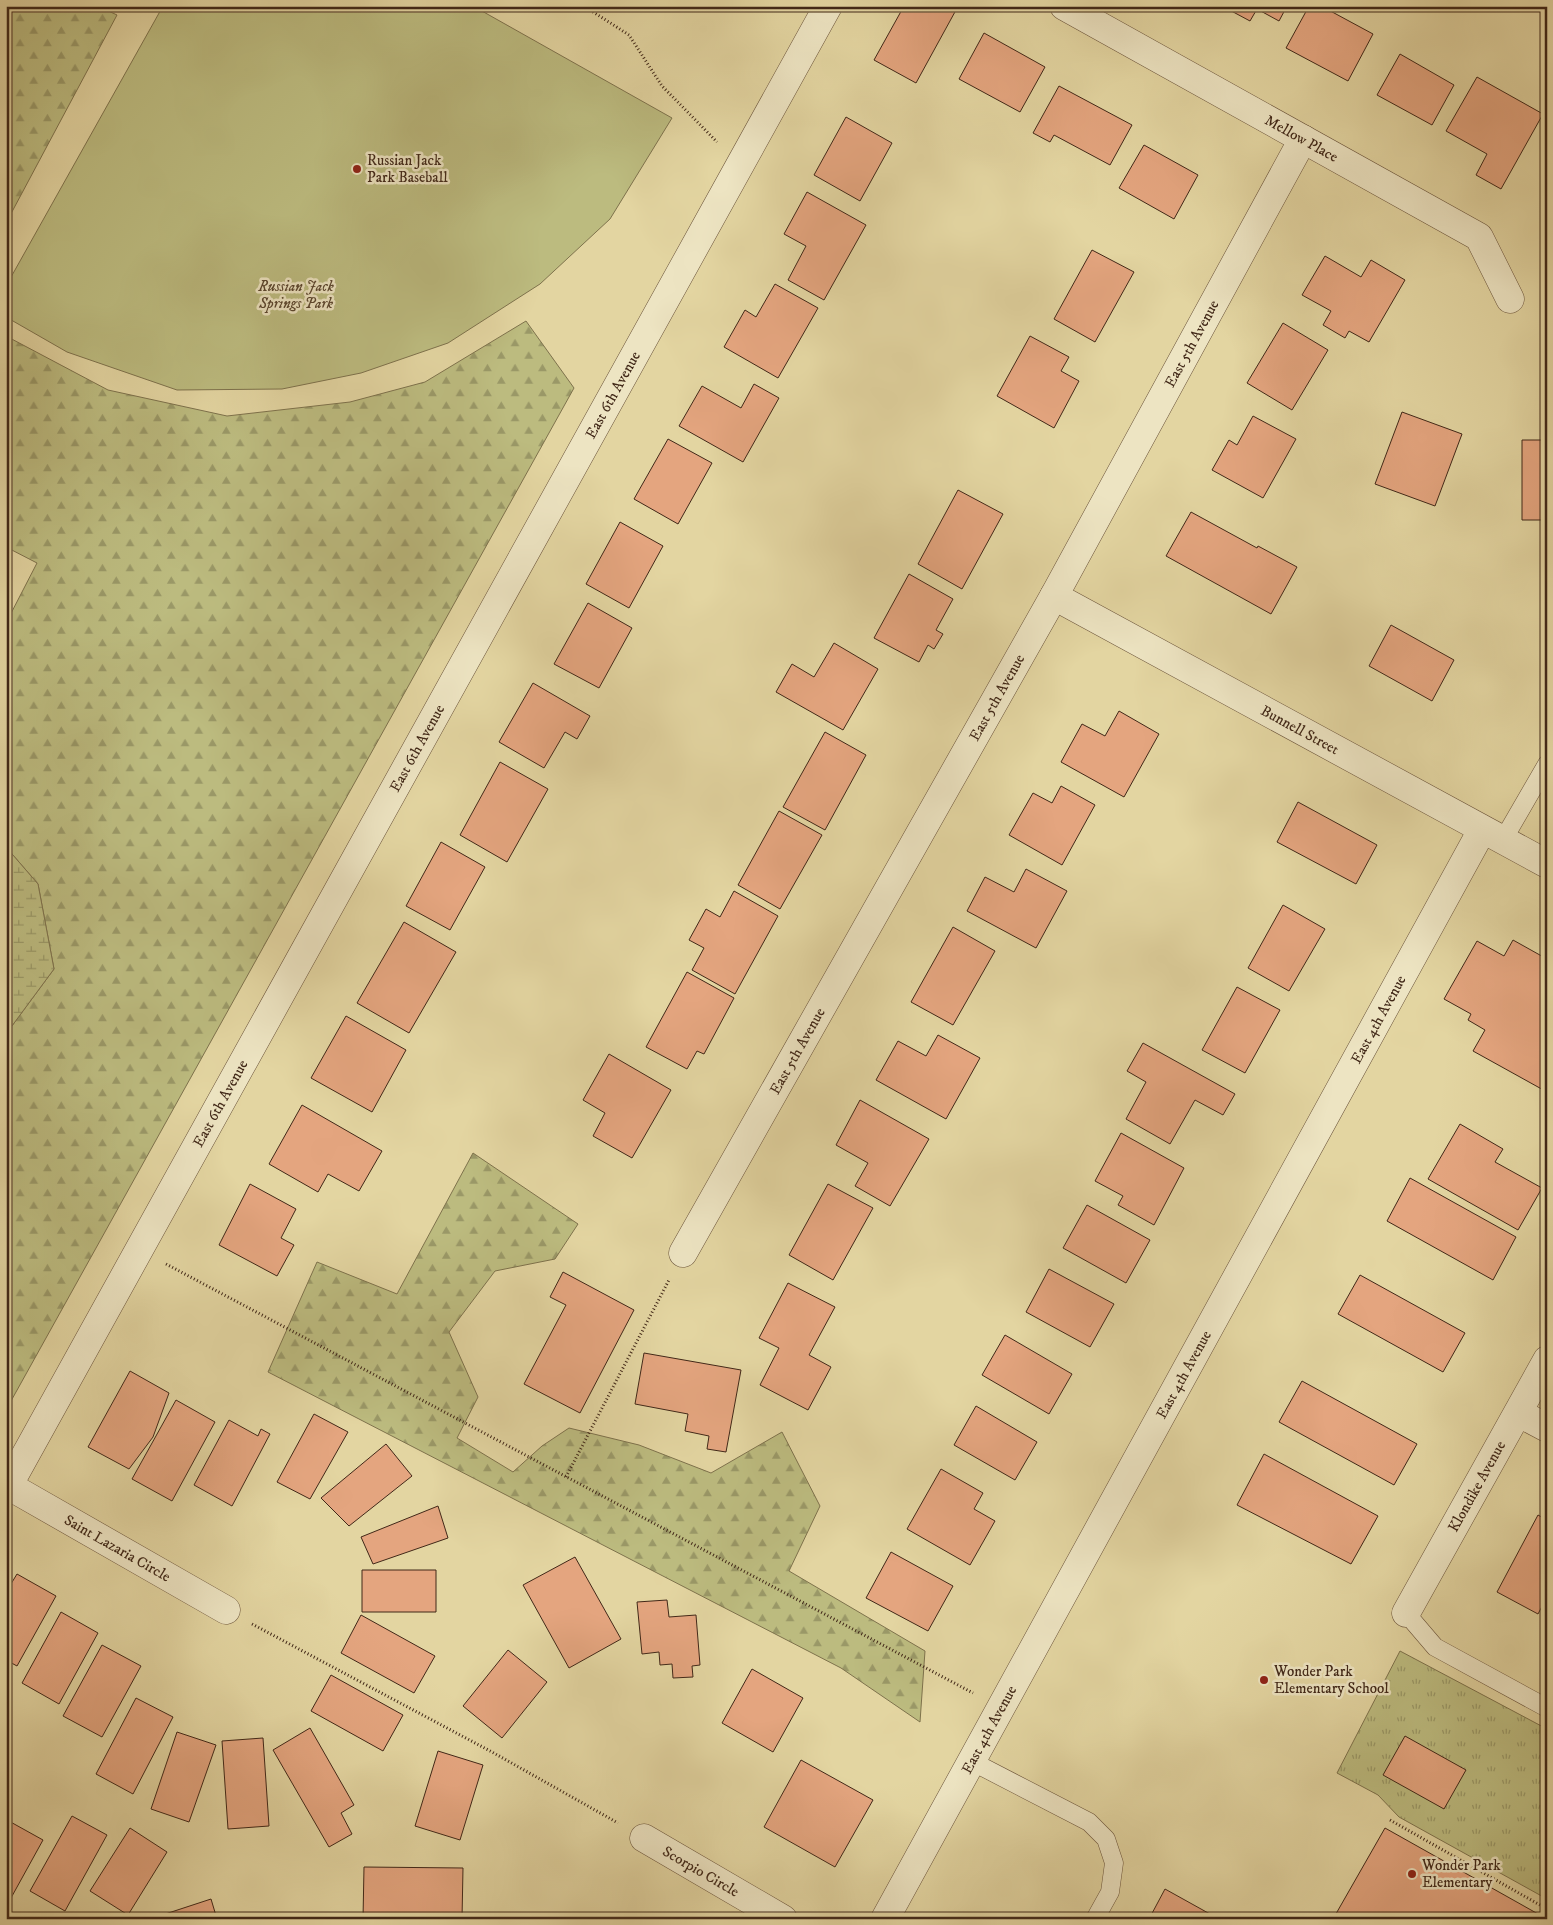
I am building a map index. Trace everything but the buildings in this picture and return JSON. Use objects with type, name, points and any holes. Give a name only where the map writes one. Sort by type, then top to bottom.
[{"type":"street","name":"East 6th Avenue","points":[[8,1488],[828,6]]},
{"type":"street","name":"Mellow Place","points":[[1064,6],[1479,237],[1510,298]]},
{"type":"street","name":"East 5th Avenue","points":[[683,1253],[1054,596],[1303,139]]},
{"type":"street","name":"Bunnell Street","points":[[1054,596],[1547,864]]},
{"type":"street","name":"East 4th Avenue","points":[[885,1919],[971,1761],[1493,835]]},
{"type":"street","name":"Klondike Avenue","points":[[1406,1613],[1547,1360]]},
{"type":"street","points":[[1519,1413],[1547,1428]]},
{"type":"street","name":"Saint Lazaria Circle","points":[[8,1488],[226,1610]]},
{"type":"street","name":"Scorpio Circle","points":[[644,1838],[783,1919]]},
{"type":"lane","points":[[1493,835],[1547,764]]},
{"type":"lane","points":[[1406,1613],[1435,1647],[1547,1708]]},
{"type":"lane","points":[[971,1761],[1090,1822],[1106,1839],[1114,1863],[1110,1892],[1095,1919]]},
{"type":"path","points":[[584,6],[629,35],[662,86],[718,143]]},
{"type":"path","points":[[139,1250],[971,1692]]},
{"type":"path","points":[[566,1477],[683,1253]]},
{"type":"path","points":[[226,1610],[492,1752],[644,1838]]},
{"type":"path","points":[[1390,1820],[1547,1908]]},
{"type":"green space","points":[[6,6],[98,6],[117,15],[6,223]]},
{"type":"green space","name":"Russian Jack Park Baseball","points":[[163,6],[473,6],[672,118],[610,219],[540,284],[448,343],[361,373],[282,389],[177,390],[67,352],[6,317],[6,286]]},
{"type":"green space","points":[[526,321],[574,388],[6,1410],[6,1034],[54,969],[38,884],[6,847],[6,623],[37,563],[6,547],[6,336],[108,390],[227,416],[350,402],[425,382]]},
{"type":"green space","points":[[6,847],[38,884],[54,969],[6,1034]]},
{"type":"green space","points":[[473,1153],[578,1224],[555,1259],[495,1271],[449,1332],[478,1397],[457,1438],[513,1472],[542,1446],[569,1428],[639,1445],[711,1473],[782,1432],[820,1506],[789,1571],[925,1651],[920,1722],[841,1668],[268,1372],[317,1262],[397,1294]]},
{"type":"green space","points":[[1400,1651],[1547,1729],[1547,1899],[1399,1817],[1378,1795],[1337,1773]]},
{"type":"place","name":"Russian Jack Park Baseball","points":[[357,169]]},
{"type":"place","name":"Wonder Park Elementary School","points":[[1264,1680]]},
{"type":"place","name":"Wonder Park Elementary","points":[[1412,1874]]},
{"type":"park label","name":"Russian Jack Springs Park","points":[[296,294]]}]
